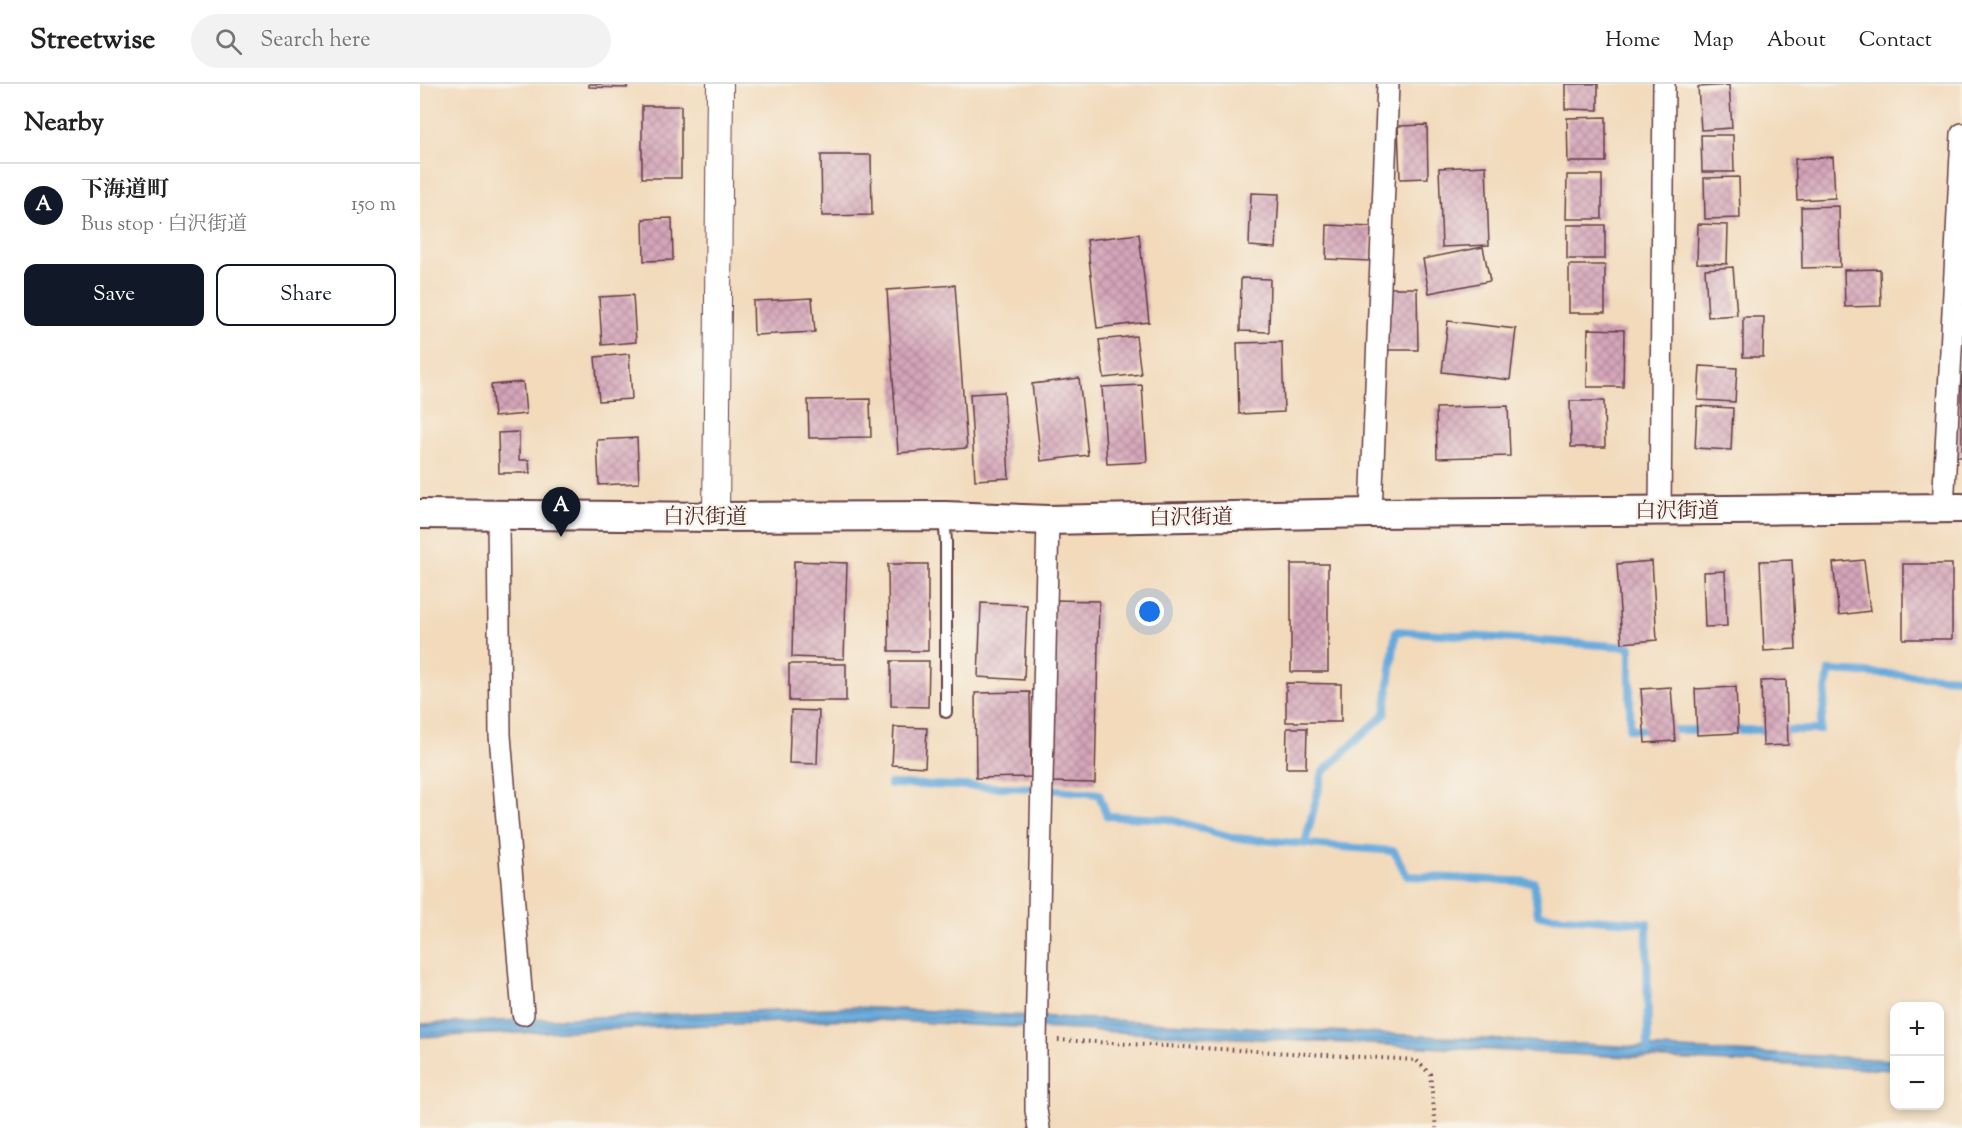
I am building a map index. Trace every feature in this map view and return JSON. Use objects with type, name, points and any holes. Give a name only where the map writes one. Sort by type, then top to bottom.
[{"type":"main road","name":"白沢街道","points":[[420,514],[716,517],[944,516],[1048,520],[1371,513],[1952,508]]},
{"type":"street","points":[[716,517],[720,84]]},
{"type":"street","points":[[1371,513],[1388,84]]},
{"type":"street","points":[[1660,511],[1664,84]]},
{"type":"street","points":[[1952,508],[1962,134]]},
{"type":"street","points":[[498,515],[500,735],[523,1014]]},
{"type":"street","points":[[1039,1128],[1036,1110],[1036,1039],[1048,520]]},
{"type":"lane","points":[[944,516],[946,712]]},
{"type":"path","points":[[1036,1039],[1416,1060],[1430,1074],[1436,1128]]},
{"type":"water","points":[[855,1007],[1890,1060],[1890,1070],[853,1019],[420,1037],[420,1024]]},
{"type":"building","points":[[589,84],[627,84],[627,88],[589,87]]},
{"type":"building","points":[[1565,84],[1598,84],[1598,110],[1565,109]]},
{"type":"building","points":[[1729,85],[1732,128],[1701,130],[1698,87]]},
{"type":"building","points":[[642,106],[681,106],[681,178],[642,178]]},
{"type":"building","points":[[1606,117],[1606,162],[1568,162],[1567,118]]},
{"type":"building","points":[[1427,125],[1428,178],[1400,179],[1398,126]]},
{"type":"building","points":[[1701,135],[1733,135],[1734,172],[1702,172]]},
{"type":"building","points":[[821,155],[871,155],[872,215],[822,216]]},
{"type":"building","points":[[1833,157],[1835,198],[1797,200],[1795,159]]},
{"type":"building","points":[[1486,166],[1489,245],[1442,247],[1439,168]]},
{"type":"building","points":[[1567,175],[1602,175],[1602,219],[1566,219]]},
{"type":"building","points":[[1739,177],[1740,218],[1705,219],[1704,178]]},
{"type":"building","points":[[1251,193],[1279,194],[1276,248],[1249,246]]},
{"type":"building","points":[[1839,206],[1840,267],[1802,268],[1801,207]]},
{"type":"building","points":[[672,218],[673,260],[644,261],[643,219]]},
{"type":"building","points":[[1698,224],[1728,225],[1727,264],[1697,263]]},
{"type":"building","points":[[1327,225],[1372,227],[1370,261],[1326,259]]},
{"type":"building","points":[[1567,225],[1605,225],[1605,259],[1567,259]]},
{"type":"building","points":[[1139,234],[1149,322],[1097,328],[1087,240]]},
{"type":"building","points":[[1483,247],[1490,281],[1429,293],[1423,259]]},
{"type":"building","points":[[1569,265],[1605,265],[1605,313],[1569,313]]},
{"type":"building","points":[[1733,267],[1737,315],[1708,317],[1705,269]]},
{"type":"building","points":[[1880,269],[1881,306],[1845,307],[1844,270]]},
{"type":"building","points":[[1241,278],[1270,279],[1269,332],[1240,331]]},
{"type":"building","points":[[955,285],[967,448],[898,453],[887,290]]},
{"type":"building","points":[[1386,288],[1417,288],[1418,350],[1387,350]]},
{"type":"building","points":[[633,295],[636,342],[602,345],[599,297]]},
{"type":"building","points":[[812,298],[815,332],[754,335],[753,301]]},
{"type":"building","points":[[1743,317],[1764,317],[1763,357],[1743,357]]},
{"type":"building","points":[[1448,321],[1516,329],[1510,380],[1442,372]]},
{"type":"building","points":[[1588,329],[1624,330],[1623,387],[1587,387]]},
{"type":"building","points":[[1136,336],[1141,374],[1104,378],[1099,340]]},
{"type":"building","points":[[1282,342],[1284,412],[1239,414],[1237,343]]},
{"type":"building","points":[[629,354],[632,399],[599,401],[595,357]]},
{"type":"building","points":[[1700,366],[1737,368],[1735,402],[1698,400]]},
{"type":"building","points":[[1958,376],[1962,376],[1962,457],[1957,457]]},
{"type":"building","points":[[1079,378],[1088,455],[1041,461],[1032,384]]},
{"type":"building","points":[[523,382],[526,414],[494,417],[491,385]]},
{"type":"building","points":[[1142,385],[1147,462],[1107,464],[1102,387]]},
{"type":"building","points":[[1004,392],[1009,478],[975,480],[970,394]]},
{"type":"building","points":[[870,399],[871,437],[809,438],[808,400]]},
{"type":"building","points":[[1570,401],[1604,401],[1605,447],[1571,447]]},
{"type":"building","points":[[1508,406],[1510,456],[1437,458],[1436,408]]},
{"type":"building","points":[[1697,406],[1733,408],[1731,450],[1695,448]]},
{"type":"building","points":[[519,432],[519,460],[529,460],[530,473],[499,473],[498,433]]},
{"type":"building","points":[[637,438],[639,483],[599,485],[597,440]]},
{"type":"building","points":[[1792,560],[1796,649],[1764,651],[1760,561]]},
{"type":"building","points":[[1864,560],[1870,611],[1839,615],[1833,563]]},
{"type":"building","points":[[794,561],[847,563],[844,659],[792,657]]},
{"type":"building","points":[[1652,561],[1657,640],[1622,643],[1617,564]]},
{"type":"building","points":[[888,564],[928,564],[928,651],[889,651]]},
{"type":"building","points":[[1291,564],[1328,564],[1328,672],[1291,672]]},
{"type":"building","points":[[1903,564],[1952,564],[1952,639],[1903,639]]},
{"type":"building","points":[[1725,571],[1727,626],[1705,627],[1703,572]]},
{"type":"building","points":[[1053,600],[1099,601],[1095,783],[1049,782]]},
{"type":"building","points":[[981,603],[1027,605],[1024,680],[978,677]]},
{"type":"building","points":[[891,661],[929,661],[928,707],[891,706]]},
{"type":"building","points":[[789,664],[846,664],[846,701],[789,701]]},
{"type":"building","points":[[1786,680],[1788,745],[1763,746],[1761,681]]},
{"type":"building","points":[[1286,683],[1341,684],[1341,722],[1286,722]]},
{"type":"building","points":[[1671,687],[1675,741],[1645,743],[1641,689]]},
{"type":"building","points":[[1736,687],[1738,733],[1697,735],[1695,689]]},
{"type":"building","points":[[1030,692],[1031,777],[976,778],[975,693]]},
{"type":"building","points":[[791,710],[819,711],[817,764],[789,763]]},
{"type":"building","points":[[894,727],[927,728],[925,767],[892,765]]},
{"type":"building","points":[[1287,728],[1307,728],[1306,768],[1286,768]]},
{"type":"waterway","points":[[1305,843],[1323,772],[1385,714],[1396,631],[1630,647],[1630,729],[1653,730]]},
{"type":"waterway","points":[[1728,730],[1820,730],[1829,671],[1962,678]]},
{"type":"waterway","points":[[1665,730],[1704,730]]},
{"type":"waterway","points":[[890,784],[1035,788]]},
{"type":"waterway","points":[[1048,789],[1099,794],[1107,816],[1168,819],[1235,838],[1394,851],[1407,876],[1534,882],[1538,915],[1647,923],[1648,1053]]},
{"type":"place","name":"下海道町","points":[[561,537]]}]
